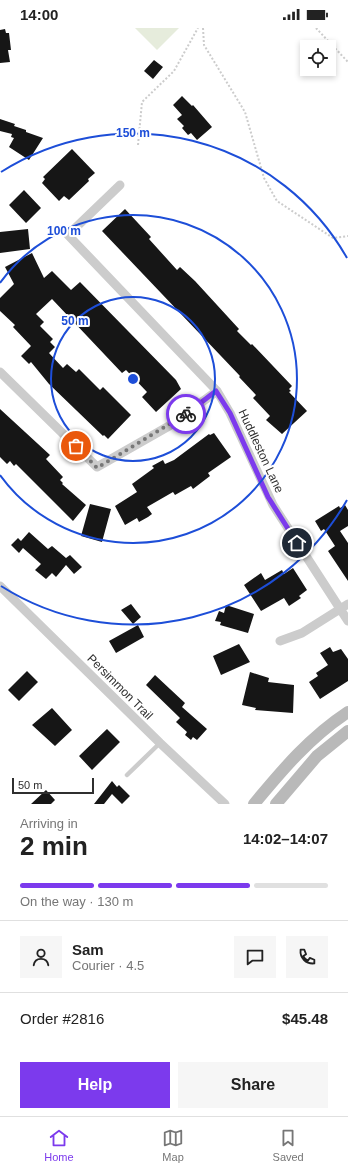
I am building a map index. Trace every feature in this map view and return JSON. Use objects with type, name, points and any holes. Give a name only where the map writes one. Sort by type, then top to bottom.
[{"type":"street","name":"Huddleston Lane","points":[[120,185],[68,235],[216,391],[230,413],[272,505],[344,607],[348,621]]},
{"type":"street","points":[[0,372],[97,468],[169,426],[216,391]]},
{"type":"street","name":"Persimmon Trail","points":[[0,586],[160,743],[225,804]]},
{"type":"street","points":[[280,642],[302,633],[344,607]]},
{"type":"street","points":[[254,804],[297,753],[333,722],[348,712]]},
{"type":"street","points":[[276,804],[318,756],[348,731]]},
{"type":"lane","points":[[127,775],[160,743]]},
{"type":"path","points":[[138,144],[142,102],[174,71],[198,28]]},
{"type":"path","points":[[203,28],[204,44],[245,112],[264,178],[277,201],[333,238],[348,236]]},
{"type":"path","points":[[316,28],[348,62]]},
{"type":"path","points":[[342,55],[348,58]]},
{"type":"green space","points":[[135,28],[179,28],[157,50]]},
{"type":"building","points":[[5,29],[6,33],[9,33],[11,50],[8,50],[10,62],[0,63],[0,30]]},
{"type":"building","points":[[154,60],[163,67],[153,79],[144,71]]},
{"type":"building","points":[[182,96],[192,106],[193,105],[212,127],[197,140],[191,133],[188,135],[182,128],[184,126],[177,119],[182,115],[173,105]]},
{"type":"building","points":[[0,119],[15,124],[14,126],[26,130],[26,132],[43,138],[29,160],[9,147],[14,138],[11,137],[12,134],[0,131]]},
{"type":"building","points":[[72,149],[95,173],[88,179],[89,181],[69,200],[64,196],[59,201],[42,183],[45,179],[43,177]]},
{"type":"building","points":[[24,190],[41,208],[26,223],[9,205]]},
{"type":"building","points":[[125,209],[151,237],[149,239],[177,270],[180,267],[195,281],[239,329],[237,331],[251,345],[252,344],[292,386],[289,389],[291,391],[289,392],[307,411],[282,434],[266,420],[270,416],[253,398],[256,395],[239,377],[240,376],[102,231]]},
{"type":"building","points":[[28,229],[30,249],[0,253],[0,232]]},
{"type":"building","points":[[32,253],[44,278],[52,271],[71,290],[80,282],[176,380],[181,389],[156,412],[142,397],[147,392],[126,370],[122,373],[52,299],[36,314],[44,322],[40,326],[53,339],[50,342],[55,347],[49,353],[63,368],[67,364],[76,372],[79,369],[100,390],[103,387],[131,415],[108,439],[104,435],[103,436],[49,384],[31,362],[29,364],[21,356],[31,346],[13,327],[15,325],[0,311],[0,298],[14,284],[5,267]]},
{"type":"building","points":[[0,409],[50,455],[46,459],[63,477],[60,480],[63,483],[62,484],[86,505],[73,521],[16,464],[14,466],[10,461],[7,464],[0,457]]},
{"type":"building","points":[[214,433],[231,457],[208,473],[210,476],[193,489],[191,486],[175,495],[173,492],[147,507],[152,514],[148,517],[139,522],[137,518],[125,525],[115,506],[137,492],[132,484],[154,468],[152,466],[163,460],[165,464],[174,460],[209,434]]},
{"type":"building","points":[[90,504],[111,509],[102,542],[81,536]]},
{"type":"building","points":[[345,505],[348,510],[348,526],[340,531],[348,543],[348,581],[328,551],[335,546],[324,529],[321,531],[315,521],[339,506],[340,508]]},
{"type":"building","points":[[29,532],[48,549],[52,546],[66,558],[70,555],[82,567],[74,574],[66,565],[56,577],[52,573],[46,579],[35,570],[41,564],[23,548],[19,553],[11,545],[18,538],[21,541]]},
{"type":"building","points":[[293,568],[307,590],[299,596],[301,598],[289,606],[284,598],[261,611],[244,585],[261,573],[265,580],[282,570],[284,574]]},
{"type":"building","points":[[131,604],[141,617],[133,624],[121,610]]},
{"type":"building","points":[[226,605],[254,614],[248,633],[220,625],[221,622],[215,621],[219,611],[224,613]]},
{"type":"building","points":[[138,625],[144,637],[116,653],[109,641]]},
{"type":"building","points":[[239,644],[250,662],[221,675],[213,656]]},
{"type":"building","points":[[330,647],[333,652],[341,649],[348,659],[348,681],[320,699],[309,682],[318,676],[316,673],[328,665],[320,653]]},
{"type":"building","points":[[27,671],[38,682],[19,701],[8,690]]},
{"type":"building","points":[[250,672],[269,678],[268,682],[294,685],[293,713],[255,710],[256,708],[242,705]]},
{"type":"building","points":[[155,675],[185,703],[182,707],[207,729],[197,740],[193,737],[191,740],[185,735],[187,732],[176,722],[180,718],[146,685]]},
{"type":"building","points":[[52,708],[72,730],[55,746],[32,725]]},
{"type":"building","points":[[107,729],[120,742],[92,770],[79,756]]},
{"type":"building","points":[[112,781],[117,787],[119,785],[130,796],[122,804],[112,794],[104,804],[94,804]]},
{"type":"building","points":[[46,790],[55,800],[51,804],[31,804]]},
{"type":"way so far","points":[[76,446],[97,468],[169,426],[186,414]]},
{"type":"route","points":[[186,414],[216,391],[230,413],[272,505],[297,543]]}]
